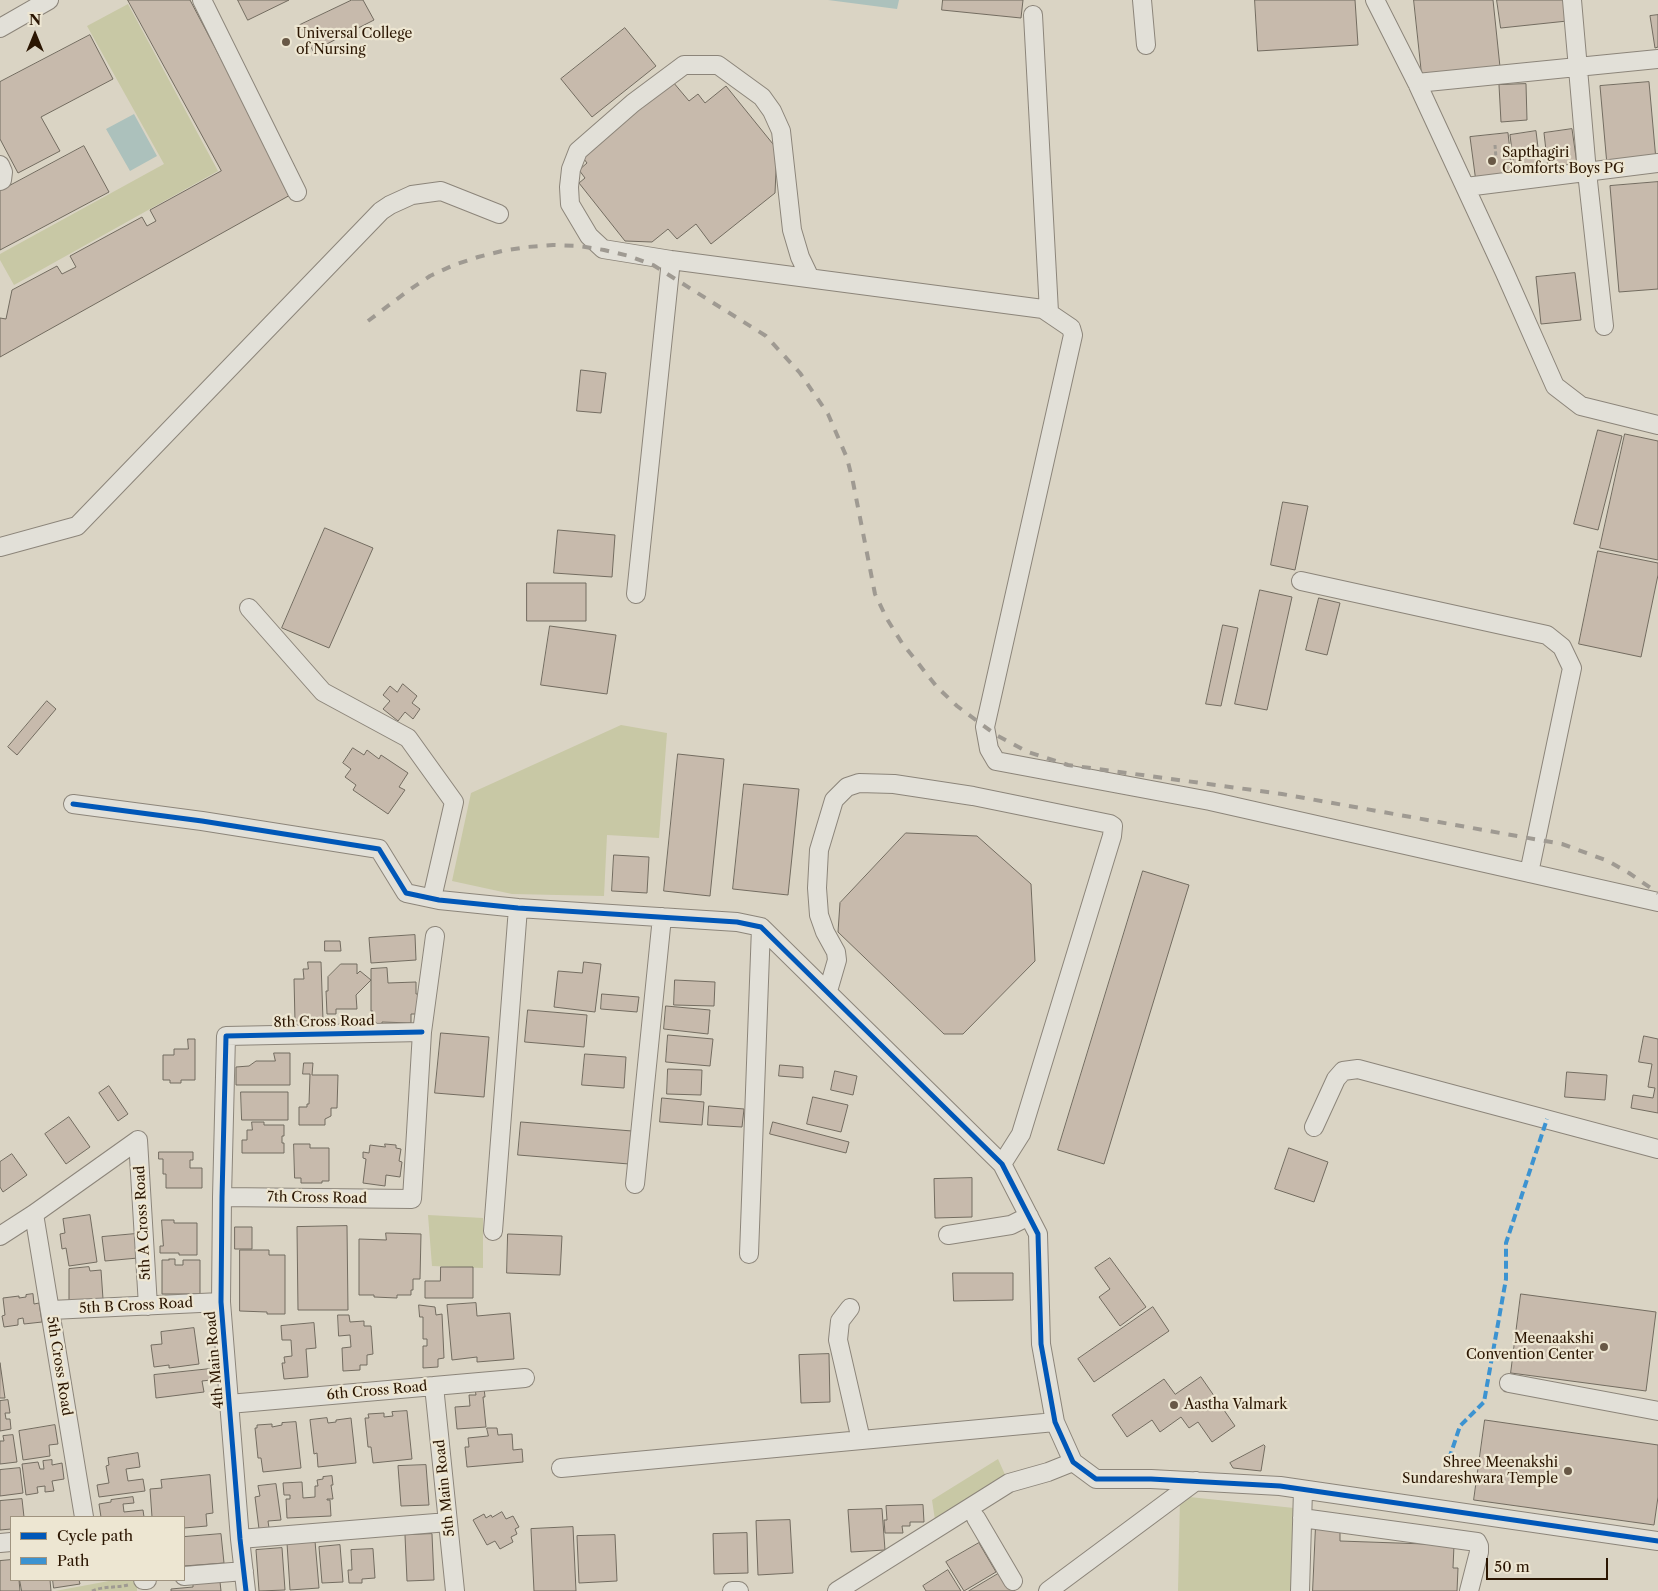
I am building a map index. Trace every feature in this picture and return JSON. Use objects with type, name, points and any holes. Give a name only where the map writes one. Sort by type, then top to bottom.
[{"type":"street","points":[[1,24],[49,0]]},
{"type":"street","points":[[202,0],[297,192]]},
{"type":"street","points":[[1142,0],[1146,45]]},
{"type":"street","points":[[1375,0],[1466,187],[1555,386],[1581,406],[1658,425]]},
{"type":"street","points":[[1572,0],[1587,172],[1604,326]]},
{"type":"street","points":[[1033,15],[1049,312]]},
{"type":"street","points":[[1417,83],[1658,59]]},
{"type":"street","points":[[810,278],[800,257],[792,230],[781,131],[772,111],[762,98],[718,65],[684,65],[633,103],[578,151],[571,169],[570,204],[589,236],[603,249],[671,260],[810,278],[1043,308],[1071,328],[1073,335],[985,727],[988,749],[996,761],[1210,801],[1658,902]]},
{"type":"street","points":[[1466,187],[1658,163]]},
{"type":"street","points":[[0,165],[3,172],[2,180],[0,181]]},
{"type":"street","points":[[0,547],[77,526],[374,218],[390,205],[412,195],[441,191],[499,214]]},
{"type":"street","points":[[636,594],[671,260]]},
{"type":"street","points":[[1301,581],[1547,635],[1562,647],[1572,668],[1529,873]]},
{"type":"street","points":[[249,608],[324,692],[408,738],[454,802],[432,898]]},
{"type":"street","points":[[828,991],[837,960],[836,952],[825,932],[819,915],[817,888],[819,850],[834,800],[847,787],[859,784],[894,784],[973,796],[1113,826],[1112,836],[1021,1134],[1002,1164]]},
{"type":"street","points":[[73,804],[202,821],[379,849],[406,892],[432,898],[518,908],[737,922],[761,927],[1002,1164],[1038,1234],[1041,1344],[1055,1422],[1073,1462],[1096,1479],[1151,1479],[1280,1486],[1658,1541]]},
{"type":"street","points":[[493,1230],[518,908]]},
{"type":"street","points":[[636,1184],[662,917]]},
{"type":"street","points":[[749,1254],[761,927]]},
{"type":"street","points":[[422,1032],[435,936]]},
{"type":"street","name":"8th Cross Road","points":[[226,1036],[422,1032]]},
{"type":"street","name":"7th Cross Road","points":[[222,1197],[412,1199],[422,1032]]},
{"type":"street","name":"4th Main Road","points":[[226,1036],[221,1302],[246,1591]]},
{"type":"street","points":[[1314,1127],[1336,1079],[1343,1071],[1358,1069],[1658,1149]]},
{"type":"street","name":"5th A Cross Road","points":[[34,1214],[138,1140],[148,1306]]},
{"type":"street","points":[[0,1236],[34,1214]]},
{"type":"street","name":"5th Cross Road","points":[[34,1214],[84,1516]]},
{"type":"street","points":[[948,1235],[1011,1225],[1029,1216]]},
{"type":"street","name":"5th B Cross Road","points":[[51,1310],[221,1302]]},
{"type":"street","points":[[850,1308],[840,1322],[838,1340],[861,1440]]},
{"type":"street","name":"6th Cross Road","points":[[230,1404],[525,1378]]},
{"type":"street","points":[[1509,1383],[1658,1411]]},
{"type":"street","name":"5th Main Road","points":[[434,1386],[455,1591]]},
{"type":"street","points":[[561,1468],[1055,1422]]},
{"type":"street","points":[[837,1591],[1009,1483],[1048,1472],[1073,1462]]},
{"type":"street","points":[[860,1591],[1048,1472]]},
{"type":"street","points":[[1048,1591],[1196,1481]]},
{"type":"street","points":[[1300,1591],[1303,1490]]},
{"type":"street","points":[[1435,1535],[1438,1509]]},
{"type":"street","points":[[976,1518],[1014,1582]]},
{"type":"street","points":[[1302,1518],[1477,1542],[1479,1552],[1469,1591]]},
{"type":"street","points":[[240,1539],[448,1522]]},
{"type":"street","points":[[185,1576],[244,1571]]},
{"type":"street","points":[[732,1591],[739,1591]]},
{"type":"path","points":[[1495,145],[1496,158]]},
{"type":"path","points":[[92,1591],[139,1581]]},
{"type":"green space","points":[[128,4],[218,171],[14,285],[0,260],[0,254],[164,164],[87,26]]},
{"type":"green space","points":[[621,725],[667,733],[659,838],[607,835],[604,896],[512,894],[452,881],[471,793]]},
{"type":"green space","points":[[428,1215],[483,1218],[483,1268],[432,1266]]},
{"type":"green space","points":[[998,1459],[1007,1479],[935,1520],[932,1500]]},
{"type":"green space","points":[[1180,1496],[1294,1508],[1292,1591],[1178,1591]]},
{"type":"green space","points":[[109,1581],[137,1581],[137,1591],[55,1591]]},
{"type":"water","points":[[828,0],[899,0],[897,9]]},
{"type":"water","points":[[134,114],[157,156],[130,171],[106,129]]},
{"type":"building","points":[[128,0],[190,0],[292,194],[0,357],[0,318],[6,319],[12,290],[57,266],[62,274],[76,267],[70,256],[142,217],[147,226],[156,221],[150,210],[221,171]]},
{"type":"building","points":[[238,0],[289,0],[248,20]]},
{"type":"building","points":[[352,0],[363,0],[374,20],[313,51],[300,25]]},
{"type":"building","points":[[943,0],[1023,0],[1021,18],[942,10]]},
{"type":"building","points":[[1255,0],[1355,0],[1358,45],[1258,51]]},
{"type":"building","points":[[1414,0],[1493,0],[1500,67],[1422,75]]},
{"type":"building","points":[[1497,0],[1565,0],[1567,21],[1501,28]]},
{"type":"building","points":[[1658,15],[1658,47],[1655,48],[1650,16]]},
{"type":"building","points":[[625,28],[656,66],[592,117],[561,79]]},
{"type":"building","points":[[90,35],[113,79],[41,117],[60,151],[18,173],[0,139],[0,82]]},
{"type":"building","points":[[673,82],[689,101],[698,94],[705,103],[726,86],[777,149],[775,193],[711,244],[696,224],[677,239],[668,229],[652,242],[625,241],[579,183],[585,178],[579,170],[587,163],[581,155]]},
{"type":"building","points":[[1649,82],[1656,160],[1607,165],[1600,86]]},
{"type":"building","points":[[1526,84],[1527,120],[1501,122],[1499,85]]},
{"type":"building","points":[[1572,129],[1577,164],[1548,168],[1544,133]]},
{"type":"building","points":[[1536,131],[1541,172],[1515,175],[1510,135]]},
{"type":"building","name":"Sapthagiri Comforts Boys PG","points":[[1508,133],[1513,178],[1476,182],[1470,137]]},
{"type":"building","points":[[84,146],[109,192],[0,250],[0,191]]},
{"type":"building","points":[[1658,182],[1658,289],[1619,292],[1610,186]]},
{"type":"building","points":[[1575,273],[1581,320],[1541,324],[1536,277]]},
{"type":"building","points":[[581,370],[606,373],[601,413],[577,411]]},
{"type":"building","points":[[1598,430],[1622,436],[1598,530],[1574,524]]},
{"type":"building","points":[[1625,434],[1658,441],[1658,560],[1600,548]]},
{"type":"building","points":[[1283,502],[1308,506],[1295,570],[1271,565]]},
{"type":"building","points":[[325,528],[373,548],[329,648],[282,628]]},
{"type":"building","points":[[558,530],[615,535],[612,577],[554,573]]},
{"type":"building","points":[[1598,551],[1658,563],[1658,575],[1641,657],[1579,644]]},
{"type":"building","points":[[527,583],[586,583],[586,621],[527,621]]},
{"type":"building","points":[[1260,590],[1292,597],[1267,710],[1235,704]]},
{"type":"building","points":[[1319,598],[1340,603],[1327,655],[1306,650]]},
{"type":"building","points":[[1223,625],[1238,628],[1221,706],[1206,704]]},
{"type":"building","points":[[550,626],[616,635],[607,694],[541,685]]},
{"type":"building","points":[[403,684],[417,696],[412,703],[420,709],[413,719],[405,712],[398,721],[383,709],[390,701],[383,695],[390,686],[397,692]]},
{"type":"building","points":[[47,701],[56,709],[17,755],[8,747]]},
{"type":"building","points":[[353,748],[364,755],[367,750],[379,759],[381,755],[408,773],[399,787],[405,790],[388,814],[353,790],[356,785],[345,777],[351,769],[343,763]]},
{"type":"building","points":[[678,754],[724,759],[710,896],[664,891]]},
{"type":"building","points":[[744,784],[799,789],[788,895],[733,889]]},
{"type":"building","points":[[906,833],[977,836],[1031,884],[1035,961],[963,1034],[944,1034],[838,932],[840,903]]},
{"type":"building","points":[[614,855],[649,857],[647,893],[612,891]]},
{"type":"building","points":[[1143,871],[1189,885],[1104,1164],[1058,1150]]},
{"type":"building","points":[[415,935],[416,960],[371,963],[369,938]]},
{"type":"building","points":[[325,941],[340,941],[341,951],[325,951]]},
{"type":"building","points":[[308,962],[321,962],[323,1020],[295,1021],[294,979],[304,979],[303,969],[308,969]]},
{"type":"building","points":[[584,962],[601,964],[595,1012],[554,1007],[558,971],[582,973]]},
{"type":"building","points":[[341,964],[357,964],[357,974],[360,971],[371,980],[356,995],[357,1009],[336,1009],[336,1014],[327,1014],[326,991],[328,991],[328,977]]},
{"type":"building","points":[[387,968],[388,983],[416,982],[416,994],[419,994],[419,1014],[411,1014],[411,1023],[382,1022],[382,1025],[376,1025],[376,1022],[373,1022],[373,1011],[371,1011],[371,969]]},
{"type":"building","points":[[675,980],[715,982],[714,1006],[674,1005]]},
{"type":"building","points":[[602,994],[639,997],[637,1012],[601,1009]]},
{"type":"building","points":[[666,1006],[710,1010],[708,1034],[664,1029]]},
{"type":"building","points":[[528,1010],[587,1015],[584,1047],[525,1042]]},
{"type":"building","points":[[441,1033],[489,1037],[484,1097],[435,1093]]},
{"type":"building","points":[[668,1035],[713,1039],[710,1066],[666,1062]]},
{"type":"building","points":[[1644,1036],[1658,1039],[1658,1113],[1631,1108],[1633,1095],[1653,1098],[1655,1088],[1648,1087],[1652,1064],[1639,1062]]},
{"type":"building","points":[[188,1039],[195,1039],[195,1080],[181,1080],[181,1083],[170,1083],[170,1080],[163,1080],[163,1055],[174,1055],[174,1049],[188,1049]]},
{"type":"building","points":[[274,1053],[290,1053],[290,1085],[236,1085],[236,1067],[249,1066],[256,1061],[275,1061]]},
{"type":"building","points":[[585,1054],[626,1057],[624,1088],[582,1085]]},
{"type":"building","points":[[304,1063],[313,1063],[312,1075],[338,1075],[337,1108],[331,1108],[331,1116],[325,1119],[325,1125],[299,1125],[299,1107],[307,1107],[307,1104],[309,1104],[310,1074],[303,1074]]},
{"type":"building","points":[[780,1065],[803,1067],[803,1078],[779,1076]]},
{"type":"building","points":[[668,1069],[702,1070],[701,1095],[667,1094]]},
{"type":"building","points":[[835,1071],[857,1076],[853,1095],[831,1090]]},
{"type":"building","points":[[1567,1072],[1607,1075],[1605,1100],[1565,1097]]},
{"type":"building","points":[[109,1086],[128,1114],[118,1121],[99,1093]]},
{"type":"building","points":[[241,1092],[288,1092],[288,1120],[242,1120]]},
{"type":"building","points":[[813,1097],[848,1105],[841,1132],[807,1124]]},
{"type":"building","points":[[662,1098],[704,1102],[702,1125],[660,1122]]},
{"type":"building","points":[[709,1106],[744,1109],[742,1127],[708,1125]]},
{"type":"building","points":[[69,1117],[90,1147],[66,1164],[45,1134]]},
{"type":"building","points":[[252,1122],[264,1122],[264,1125],[284,1125],[282,1143],[284,1143],[284,1153],[242,1153],[242,1140],[247,1140],[247,1130],[252,1130]]},
{"type":"building","points":[[521,1122],[632,1131],[629,1164],[518,1155]]},
{"type":"building","points":[[773,1122],[849,1142],[846,1153],[770,1134]]},
{"type":"building","points":[[294,1144],[310,1144],[310,1148],[329,1148],[329,1181],[301,1183],[301,1178],[295,1178]]},
{"type":"building","points":[[385,1144],[396,1145],[396,1148],[401,1149],[399,1161],[402,1162],[400,1177],[386,1175],[385,1186],[363,1183],[366,1159],[363,1158],[363,1152],[369,1153],[370,1145],[385,1147]]},
{"type":"building","points":[[1289,1148],[1328,1162],[1314,1202],[1275,1189]]},
{"type":"building","points":[[159,1152],[193,1152],[190,1168],[202,1168],[202,1188],[166,1188],[166,1174],[163,1174],[163,1159],[159,1159]]},
{"type":"building","points":[[12,1154],[27,1175],[3,1192],[0,1187],[0,1162]]},
{"type":"building","points":[[972,1178],[972,1217],[935,1218],[934,1179]]},
{"type":"building","points":[[90,1215],[97,1262],[69,1266],[66,1248],[62,1249],[60,1234],[65,1233],[63,1219]]},
{"type":"building","points":[[162,1220],[174,1220],[174,1223],[197,1223],[197,1255],[160,1253],[160,1246],[163,1246]]},
{"type":"building","points":[[347,1226],[348,1310],[298,1310],[297,1227]]},
{"type":"building","points":[[235,1227],[252,1227],[252,1249],[235,1249]]},
{"type":"building","points":[[386,1233],[421,1234],[420,1279],[413,1279],[411,1295],[397,1295],[397,1298],[359,1295],[359,1239],[386,1240]]},
{"type":"building","points":[[135,1234],[138,1258],[105,1261],[102,1237]]},
{"type":"building","points":[[508,1234],[562,1236],[560,1275],[507,1273]]},
{"type":"building","points":[[240,1250],[269,1250],[269,1255],[285,1255],[285,1314],[240,1311]]},
{"type":"building","points":[[1110,1258],[1146,1307],[1120,1326],[1099,1297],[1110,1289],[1095,1268]]},
{"type":"building","points":[[175,1259],[175,1265],[183,1265],[183,1260],[200,1260],[200,1294],[162,1294],[162,1260]]},
{"type":"building","points":[[89,1267],[90,1271],[101,1270],[103,1299],[69,1302],[69,1269]]},
{"type":"building","points":[[441,1267],[473,1267],[473,1298],[425,1298],[425,1281],[440,1281]]},
{"type":"building","points":[[953,1273],[1013,1273],[1013,1300],[954,1301]]},
{"type":"building","points":[[33,1294],[34,1304],[39,1303],[42,1322],[24,1324],[23,1318],[18,1319],[18,1325],[4,1327],[2,1316],[5,1315],[3,1298],[19,1296],[19,1298]]},
{"type":"building","points":[[1521,1294],[1656,1312],[1646,1391],[1511,1373]]},
{"type":"building","points":[[476,1303],[477,1316],[510,1313],[514,1359],[477,1362],[477,1357],[452,1360],[447,1305]]},
{"type":"building","points":[[419,1305],[435,1307],[436,1315],[442,1314],[444,1358],[438,1359],[438,1367],[423,1368],[423,1346],[427,1346],[427,1339],[423,1339],[423,1317],[420,1317]]},
{"type":"building","points":[[1153,1307],[1169,1331],[1094,1382],[1078,1359]]},
{"type":"building","points":[[338,1315],[349,1315],[350,1322],[364,1321],[364,1326],[371,1326],[373,1354],[367,1355],[367,1365],[360,1365],[360,1370],[343,1371],[342,1348],[351,1347],[350,1335],[339,1336]]},
{"type":"building","points":[[314,1323],[316,1348],[306,1349],[308,1377],[284,1379],[282,1363],[285,1363],[284,1357],[292,1356],[291,1340],[282,1340],[281,1326]]},
{"type":"building","points":[[194,1328],[199,1364],[169,1368],[169,1365],[154,1367],[151,1345],[162,1344],[161,1332]]},
{"type":"building","points":[[829,1354],[830,1402],[801,1403],[799,1355]]},
{"type":"building","points":[[0,1363],[5,1398],[0,1398]]},
{"type":"building","points":[[210,1369],[211,1380],[202,1381],[204,1392],[156,1398],[154,1375]]},
{"type":"building","name":"Aastha Valmark","points":[[1201,1377],[1235,1426],[1212,1442],[1198,1422],[1189,1428],[1181,1417],[1160,1432],[1152,1420],[1127,1437],[1112,1415],[1164,1379],[1175,1394]]},
{"type":"building","points":[[484,1388],[486,1427],[457,1429],[455,1407],[470,1406],[469,1395],[476,1395],[475,1389]]},
{"type":"building","points":[[8,1400],[10,1413],[5,1413],[6,1419],[10,1419],[11,1429],[0,1431],[0,1401]]},
{"type":"building","points":[[407,1411],[412,1459],[373,1463],[371,1447],[368,1447],[365,1418],[369,1418],[368,1414],[384,1413],[384,1417],[393,1416],[392,1412]]},
{"type":"building","points":[[327,1418],[328,1423],[351,1418],[356,1463],[318,1467],[317,1453],[314,1454],[310,1420]]},
{"type":"building","name":"Shree Meenakshi Sundareshwara Temple","points":[[1485,1420],[1658,1445],[1658,1497],[1654,1525],[1474,1500]]},
{"type":"building","points":[[296,1422],[301,1468],[263,1472],[261,1458],[258,1458],[255,1428],[257,1428],[257,1425],[272,1424],[272,1427],[282,1425],[282,1423]]},
{"type":"building","points":[[55,1425],[58,1444],[49,1445],[50,1456],[23,1460],[19,1431]]},
{"type":"building","points":[[487,1428],[497,1428],[498,1435],[512,1434],[513,1450],[522,1449],[523,1462],[467,1467],[465,1447],[469,1447],[468,1438],[488,1436]]},
{"type":"building","points":[[13,1435],[17,1462],[0,1464],[0,1441],[4,1441],[3,1436]]},
{"type":"building","points":[[1264,1445],[1261,1471],[1233,1468],[1230,1463]]},
{"type":"building","points":[[138,1453],[140,1467],[126,1469],[128,1481],[143,1479],[145,1491],[99,1497],[97,1485],[109,1483],[106,1466],[109,1465],[108,1458]]},
{"type":"building","points":[[52,1460],[52,1465],[62,1463],[64,1479],[52,1481],[54,1491],[45,1492],[45,1486],[37,1487],[38,1493],[26,1495],[22,1464],[38,1462],[40,1469],[44,1469],[43,1461]]},
{"type":"building","points":[[426,1465],[429,1505],[401,1506],[398,1466]]},
{"type":"building","points":[[20,1468],[23,1493],[0,1496],[0,1470]]},
{"type":"building","points":[[210,1475],[213,1513],[206,1514],[207,1526],[185,1528],[185,1516],[152,1516],[150,1489],[162,1488],[161,1480]]},
{"type":"building","points":[[332,1476],[333,1499],[327,1499],[330,1500],[331,1516],[287,1518],[286,1499],[290,1499],[290,1495],[284,1495],[283,1483],[302,1482],[303,1498],[315,1497],[315,1486],[318,1486],[317,1480]]},
{"type":"building","points":[[276,1484],[281,1520],[268,1521],[269,1528],[259,1529],[255,1497],[260,1496],[258,1486]]},
{"type":"building","points":[[133,1497],[134,1503],[123,1504],[124,1512],[143,1510],[144,1516],[101,1516],[99,1504],[111,1502],[111,1500]]},
{"type":"building","points":[[22,1499],[24,1516],[10,1516],[10,1529],[0,1530],[0,1501]]},
{"type":"building","points":[[923,1505],[924,1522],[910,1522],[910,1526],[902,1526],[903,1533],[885,1533],[884,1520],[887,1520],[886,1506]]},
{"type":"building","points":[[882,1509],[885,1550],[851,1552],[848,1510]]},
{"type":"building","points":[[502,1512],[506,1519],[513,1516],[519,1527],[515,1529],[517,1534],[511,1537],[513,1542],[500,1549],[495,1541],[487,1545],[473,1520],[484,1514],[486,1518]]},
{"type":"building","points":[[790,1520],[793,1573],[758,1575],[756,1521]]},
{"type":"building","points":[[1316,1525],[1340,1526],[1340,1541],[1454,1545],[1453,1568],[1458,1568],[1457,1591],[1313,1591]]},
{"type":"building","points":[[573,1527],[576,1591],[534,1591],[531,1529]]},
{"type":"building","points":[[747,1533],[748,1573],[714,1574],[713,1534]]},
{"type":"building","points":[[221,1534],[224,1563],[185,1566],[185,1537]]},
{"type":"building","points":[[432,1534],[434,1580],[407,1581],[405,1535]]},
{"type":"building","points":[[615,1535],[617,1581],[579,1583],[577,1536]]},
{"type":"building","points":[[315,1541],[319,1588],[290,1590],[287,1543]]},
{"type":"building","points":[[979,1543],[996,1572],[964,1591],[946,1562]]},
{"type":"building","points":[[340,1545],[343,1582],[322,1583],[319,1547]]},
{"type":"building","points":[[282,1548],[285,1590],[259,1591],[256,1550]]},
{"type":"building","points":[[373,1549],[375,1578],[362,1579],[362,1583],[349,1583],[348,1570],[352,1570],[351,1550]]},
{"type":"building","points":[[10,1560],[10,1581],[19,1581],[20,1591],[0,1591],[0,1561]]},
{"type":"building","points":[[948,1570],[961,1591],[926,1591],[923,1586]]},
{"type":"building","points":[[1003,1571],[1015,1591],[969,1591]]},
{"type":"building","points":[[20,1581],[50,1581],[51,1591],[22,1591]]},
{"type":"building","points":[[53,1581],[79,1581],[80,1584],[54,1588]]},
{"type":"building","points":[[220,1582],[221,1591],[171,1591],[171,1589],[193,1587],[193,1583]]},
{"type":"railway","points":[[368,321],[430,276],[454,265],[502,251],[553,245],[579,246],[629,256],[653,265],[766,336],[800,373],[828,414],[847,458],[875,594],[887,619],[902,643],[937,687],[957,706],[996,735],[1028,752],[1068,765],[1282,794],[1562,844],[1608,861],[1658,893]]},
{"type":"marked path","points":[[1449,1459],[1460,1426],[1484,1402],[1506,1279],[1506,1243],[1547,1119]]},
{"type":"cycle path","points":[[73,804],[202,821],[379,849],[406,893],[439,900],[518,908],[737,922],[761,927],[1002,1164],[1038,1234],[1041,1344],[1055,1422],[1073,1462],[1096,1479],[1151,1479],[1280,1486],[1658,1541]]},
{"type":"cycle path","points":[[246,1591],[221,1302],[226,1036],[422,1032]]},
{"type":"place","name":"Universal College of Nursing","points":[[286,42]]},
{"type":"place","name":"Sapthagiri Comforts Boys PG","points":[[1492,161]]},
{"type":"place","name":"Meenaakshi Convention Center","points":[[1604,1347]]},
{"type":"place","name":"Aastha Valmark","points":[[1174,1405]]},
{"type":"place","name":"Shree Meenakshi Sundareshwara Temple","points":[[1568,1471]]}]
